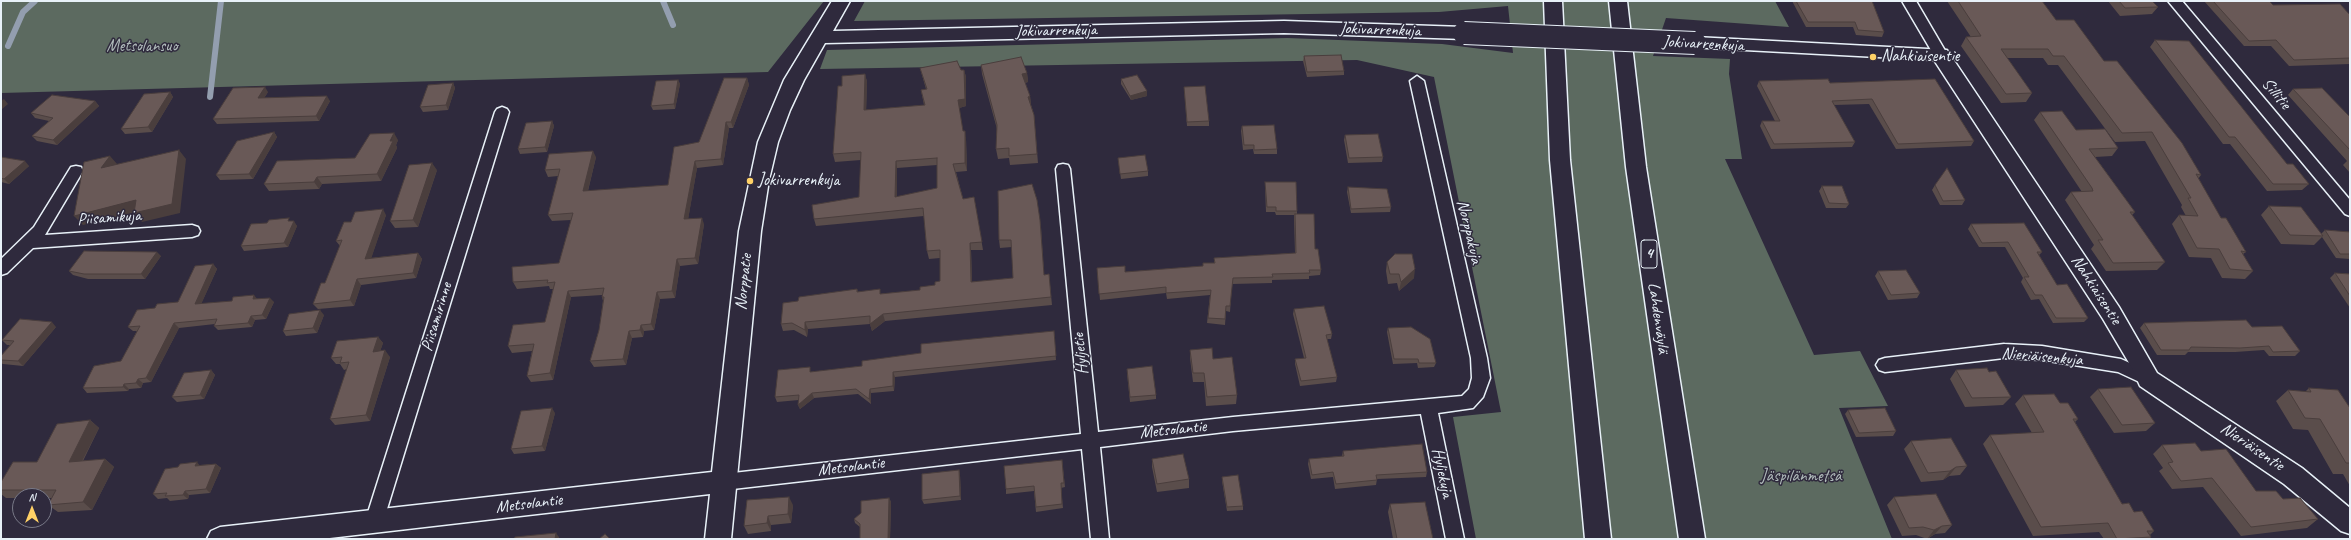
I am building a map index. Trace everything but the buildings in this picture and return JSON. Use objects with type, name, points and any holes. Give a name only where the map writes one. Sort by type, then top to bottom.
[{"type":"main road","name":"Norppatie","points":[[718,539],[750,231],[759,180],[768,142],[780,110],[818,37],[840,1]]},
{"type":"main road","points":[[1553,1],[1560,160],[1598,539]]},
{"type":"main road","name":"Lahdenväylä","points":[[1618,1],[1636,167],[1692,539]]},
{"type":"main road","name":"Jokivarrenkuja","points":[[818,37],[1284,26],[1940,54]]},
{"type":"main road","name":"Nahkiaisentie","points":[[1940,54],[2111,313],[2143,366],[2148,379]]},
{"type":"main road","name":"Nieriäisentie","points":[[2148,379],[2293,476],[2350,523]]},
{"type":"main road","name":"Metsolantie","points":[[220,539],[724,482]]},
{"type":"street","name":"Nahkiaisentie","points":[[1910,1],[1940,54]]},
{"type":"street","name":"Sillitie","points":[[2175,1],[2350,210]]},
{"type":"street","name":"Norppakuja","points":[[1417,81],[1431,150],[1479,358],[1481,378],[1478,392]]},
{"type":"street","name":"Piisamirinne","points":[[374,522],[502,112]]},
{"type":"street","name":"Hyljetie","points":[[1063,169],[1100,539]]},
{"type":"street","name":"Piisamikuja","points":[[1,269],[29,242],[48,219],[76,171]]},
{"type":"street","name":"Piisamikuja","points":[[29,242],[192,231]]},
{"type":"street","name":"Nieriäisenkuja","points":[[1885,365],[2004,351],[2042,353],[2121,366],[2148,379]]},
{"type":"street","name":"Metsolantie","points":[[724,482],[1263,421],[1428,408],[1467,403],[1478,392]]},
{"type":"street","name":"Hyljekuja","points":[[1428,408],[1455,539]]},
{"type":"green space","name":"Metsolansuo","points":[[1,1],[824,1],[768,72],[1,93]]},
{"type":"green space","name":"Jäspilänmetsä","points":[[865,1],[1775,1],[1789,27],[1666,18],[1653,56],[1730,59],[1729,74],[1742,159],[1725,159],[1814,355],[1860,351],[1888,406],[1839,408],[1892,539],[1476,539],[1453,417],[1501,412],[1434,77],[1357,60],[820,69],[827,50],[1287,38],[1442,44],[1513,53],[1508,6],[1439,12],[854,21]]},
{"type":"waterway","points":[[8,46],[23,12],[35,1]]},
{"type":"waterway","points":[[210,97],[221,1]]},
{"type":"waterway","points":[[663,1],[673,25]]},
{"type":"place","name":"Nahkiaisentie","points":[[1873,57]]},
{"type":"place","name":"Jokivarrenkuja","points":[[750,181]]}]
